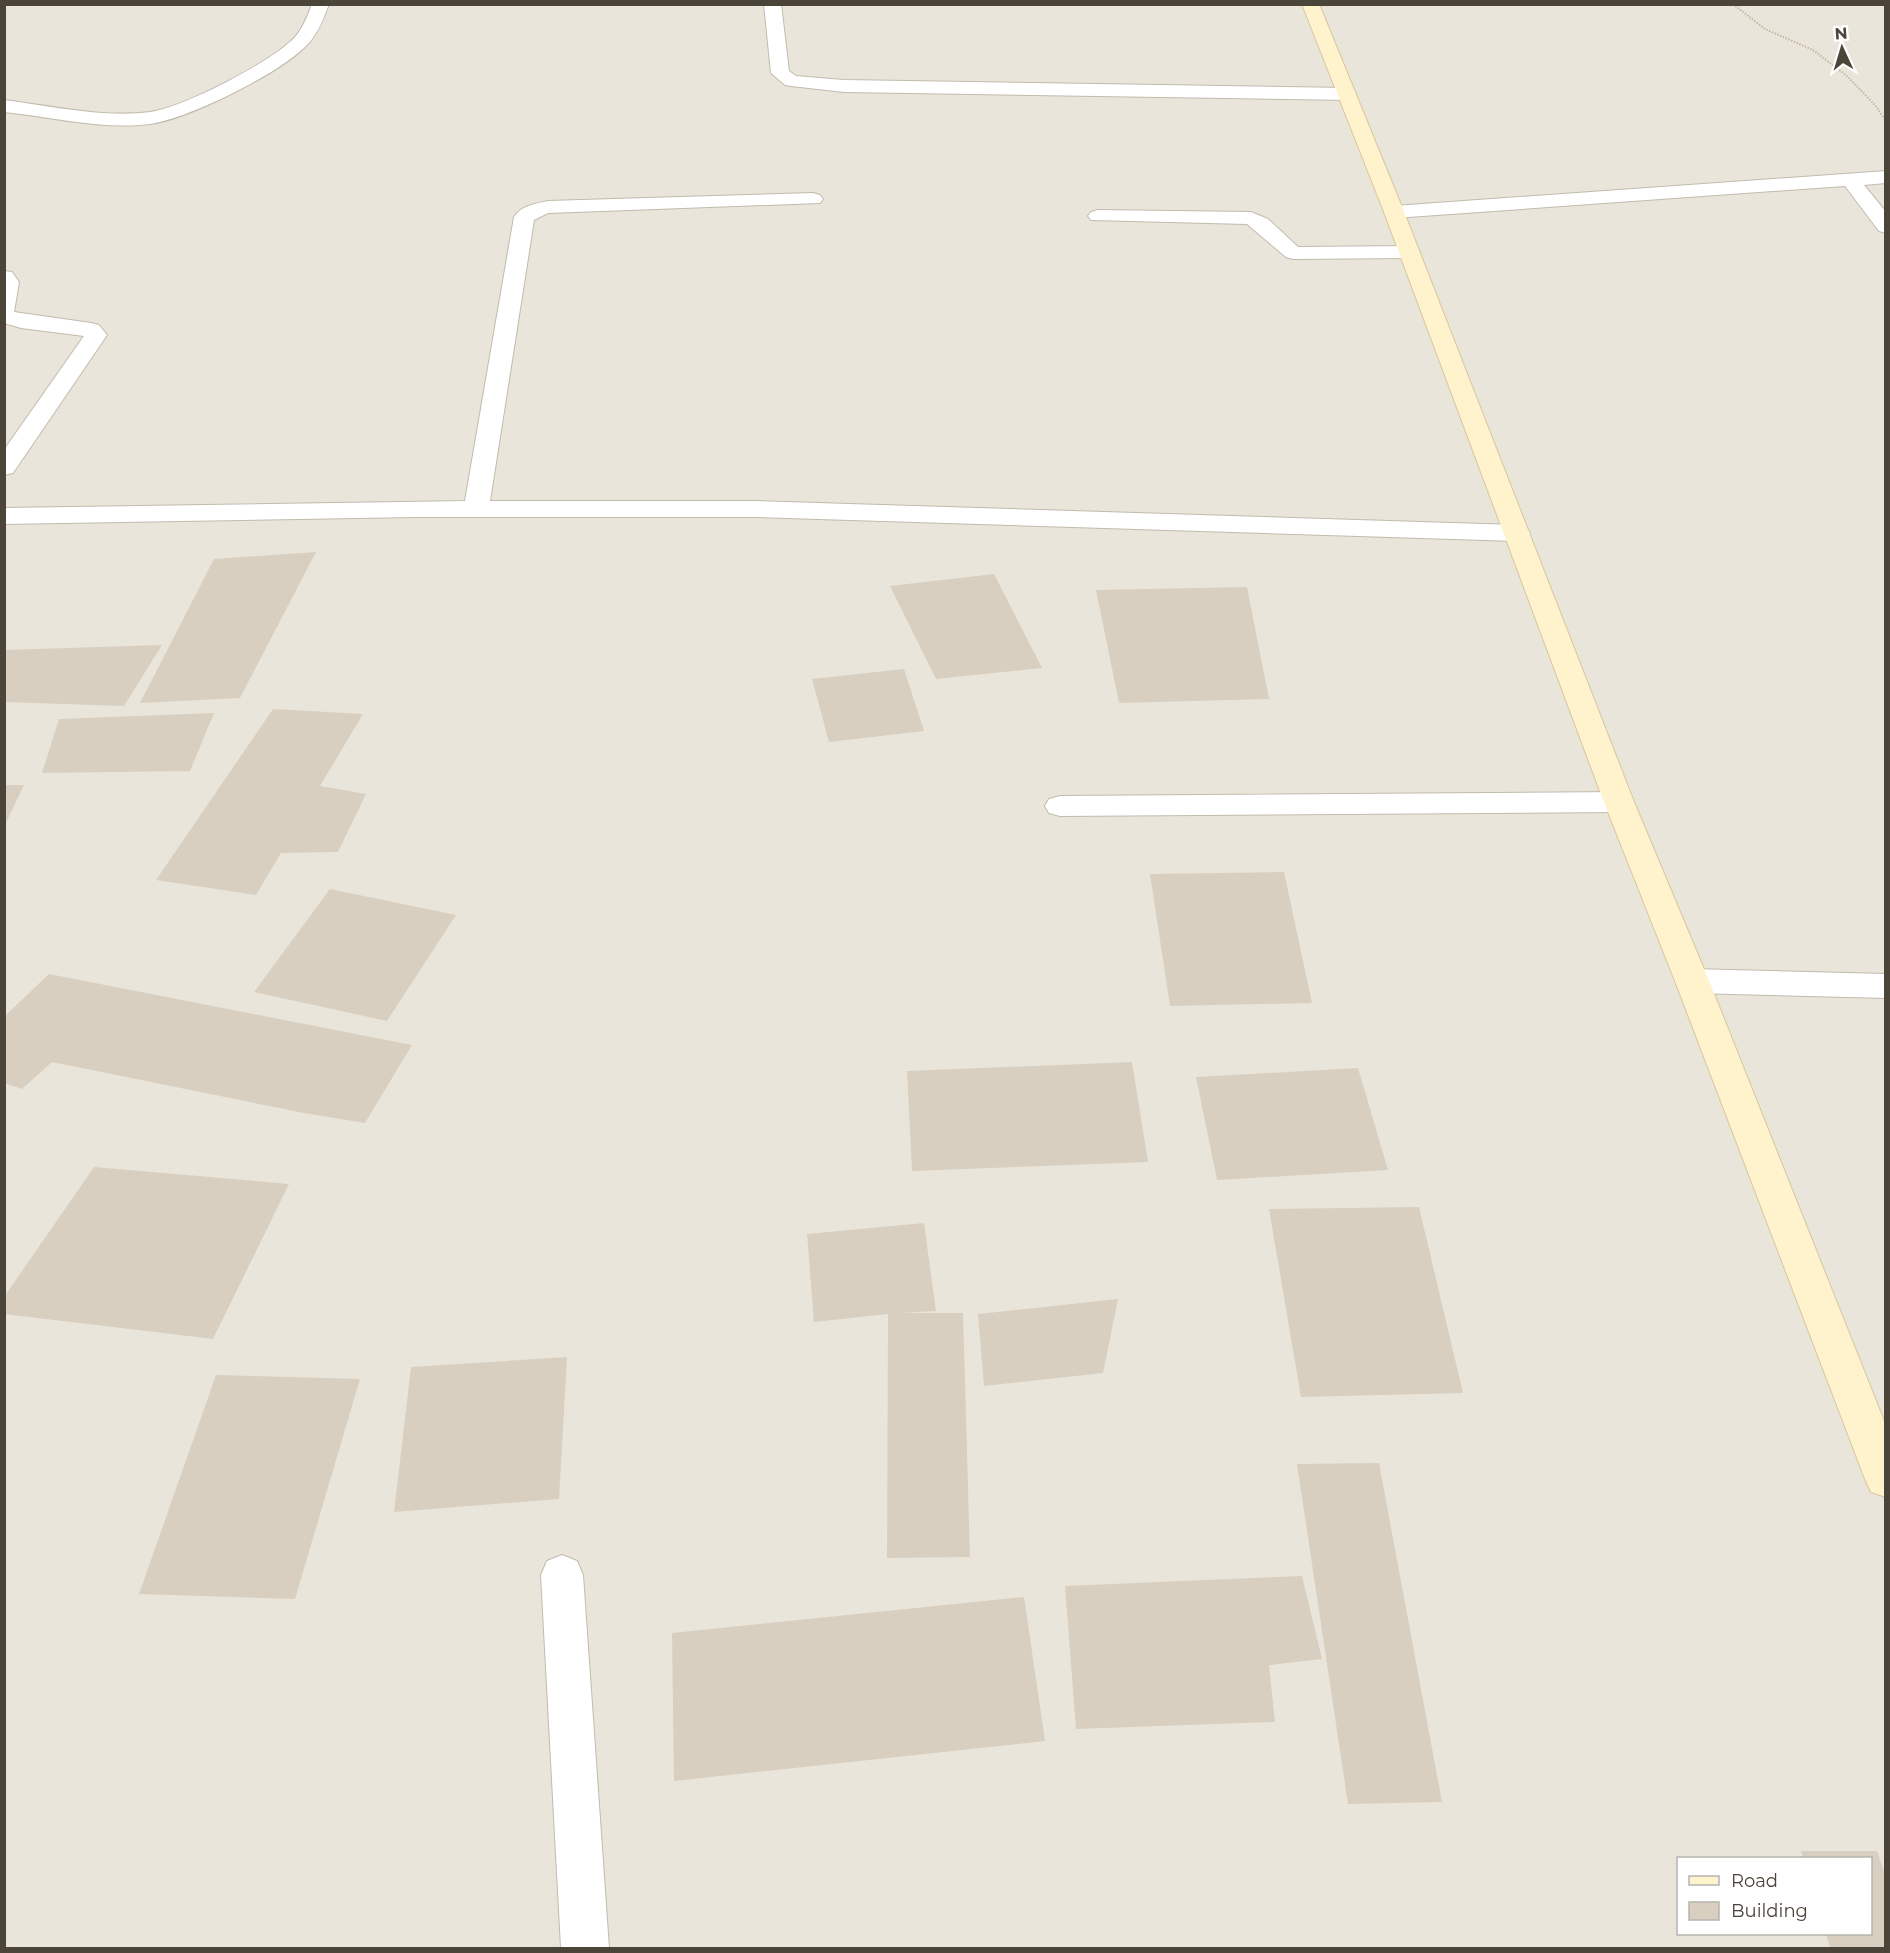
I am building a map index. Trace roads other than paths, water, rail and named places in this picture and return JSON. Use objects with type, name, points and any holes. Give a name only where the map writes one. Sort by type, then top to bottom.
[{"type":"street","points":[[4,106],[117,119],[153,118],[191,107],[268,64],[301,42],[321,4]]},
{"type":"street","points":[[772,4],[780,73],[791,81],[844,86],[1347,94]]},
{"type":"street","points":[[1310,4],[1394,212],[1619,802],[1692,981],[1886,1479]]},
{"type":"street","points":[[1394,212],[1886,177]]},
{"type":"street","points":[[1850,179],[1886,227]]},
{"type":"street","points":[[476,509],[524,217],[534,210],[548,207],[813,199]]},
{"type":"street","points":[[1098,216],[1251,218],[1262,223],[1293,253],[1409,252]]},
{"type":"street","points":[[4,277],[8,282],[4,310]]},
{"type":"street","points":[[4,316],[21,321],[91,330],[96,334],[4,468]]},
{"type":"street","points":[[4,516],[476,509],[754,509],[1517,533]]},
{"type":"street","points":[[1060,806],[1619,802]]},
{"type":"street","points":[[1692,981],[1886,986]]},
{"type":"street","points":[[562,1575],[585,1948]]}]
